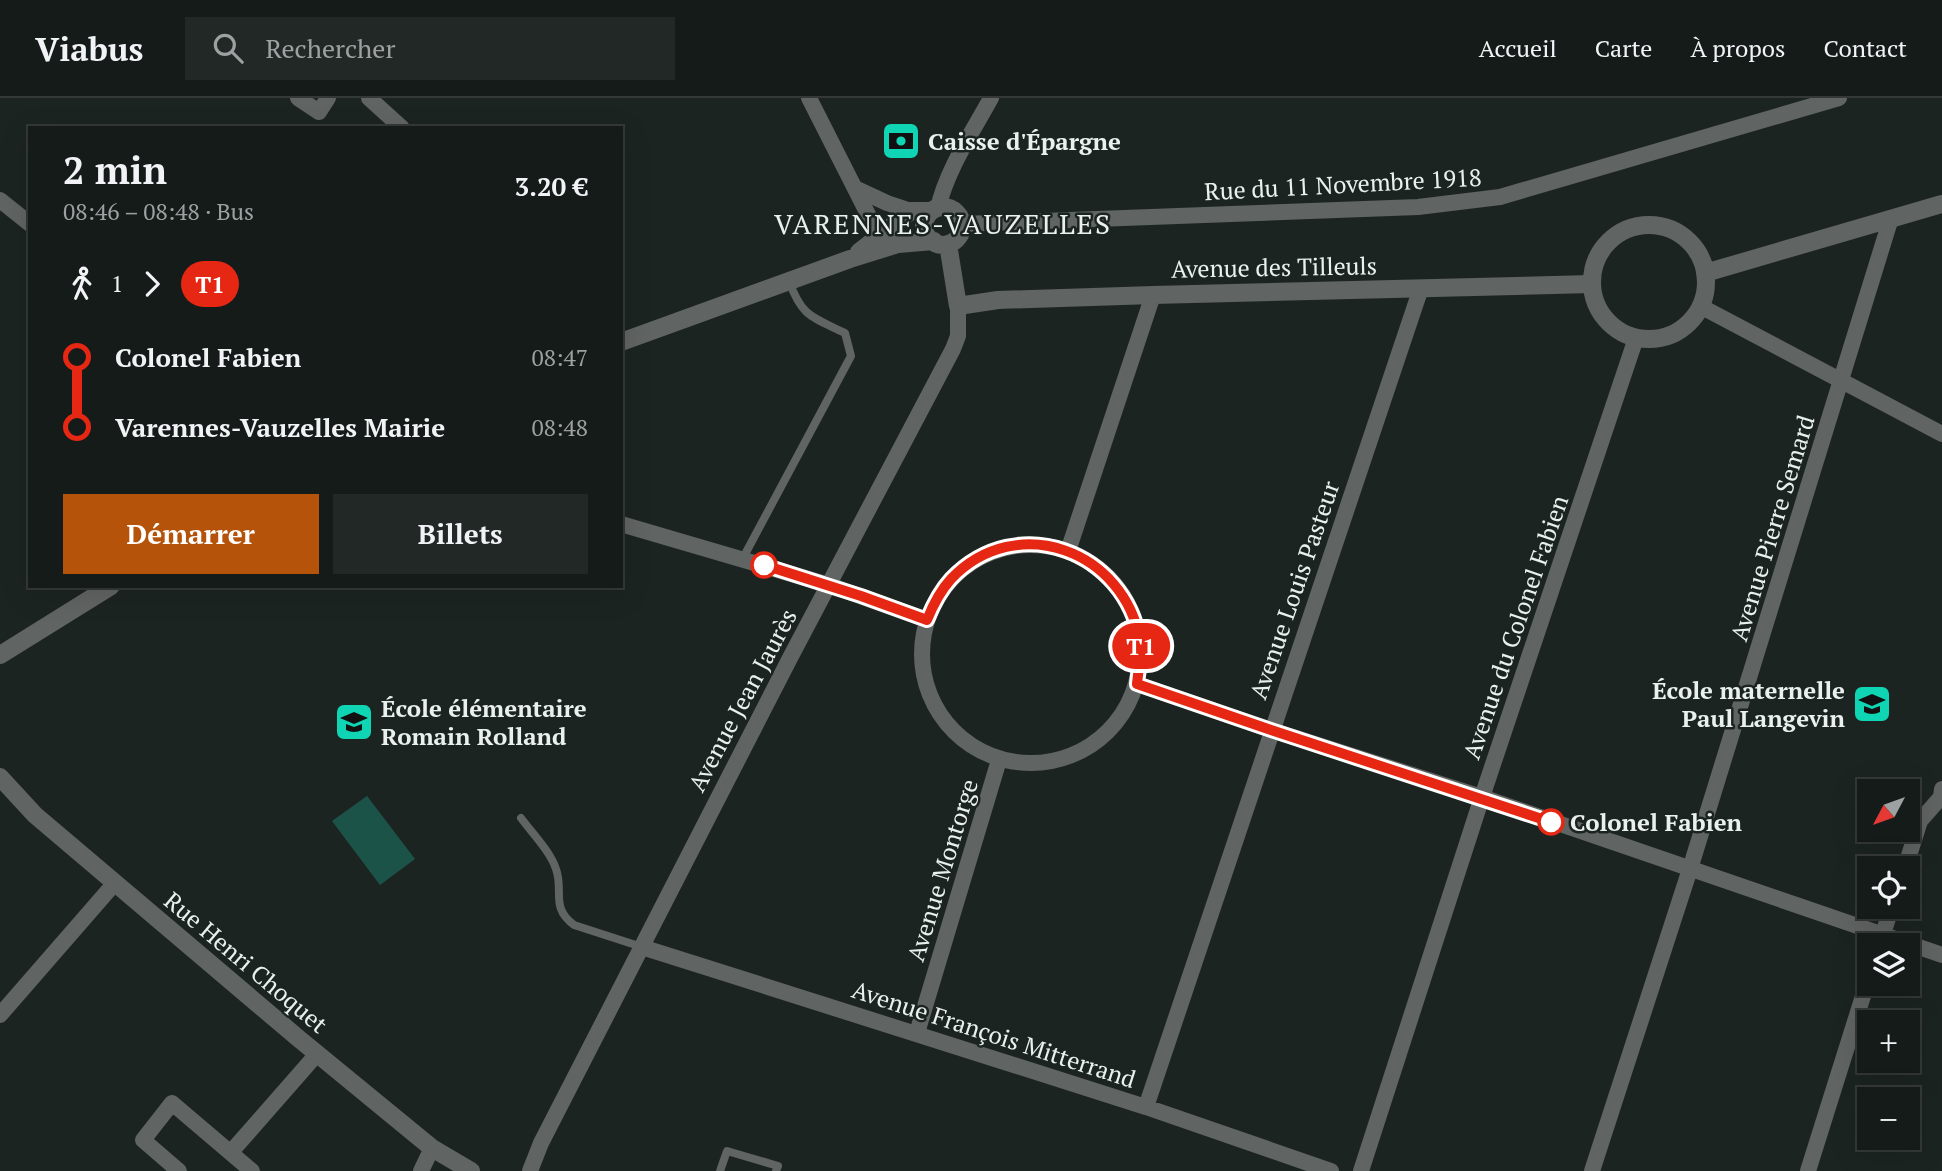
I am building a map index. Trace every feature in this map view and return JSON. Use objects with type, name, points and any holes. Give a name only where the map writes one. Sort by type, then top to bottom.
[{"type":"street","points":[[298,98],[319,112],[328,98]]},
{"type":"street","points":[[369,98],[400,126]]},
{"type":"street","points":[[809,98],[879,236]]},
{"type":"street","points":[[941,243],[929,238],[925,227],[949,175],[991,98]]},
{"type":"street","name":"Rue du 11 Novembre 1918","points":[[962,224],[1418,206],[1500,197],[1839,98]]},
{"type":"street","points":[[623,341],[850,259],[898,244],[941,243],[959,236],[962,224],[956,212],[945,207],[911,211],[857,189]]},
{"type":"street","points":[[0,200],[28,222]]},
{"type":"street","points":[[1705,273],[1942,204]]},
{"type":"street","points":[[850,259],[911,211]]},
{"type":"street","name":"Avenue Pierre Semard","points":[[1592,1171],[1690,869],[1891,218]]},
{"type":"street","points":[[1653,225],[1671,230],[1687,240],[1699,255],[1705,273],[1705,290],[1700,306],[1689,322],[1674,333],[1655,339],[1636,338],[1619,331],[1605,318],[1596,302],[1592,284],[1594,265],[1603,248],[1616,235],[1633,227],[1653,225]]},
{"type":"street","name":"Avenue Jean Jaurès","points":[[530,1171],[541,1143],[953,349],[958,336],[958,306],[941,243]]},
{"type":"street","name":"Avenue des Tilleuls","points":[[958,306],[998,300],[1592,284]]},
{"type":"street","name":"Avenue Louis Pasteur","points":[[1146,1107],[1421,288]]},
{"type":"street","points":[[1068,551],[1153,295]]},
{"type":"street","points":[[1700,306],[1942,434]]},
{"type":"street","name":"Avenue du Colonel Fabien","points":[[1361,1171],[1482,797],[1636,338]]},
{"type":"street","points":[[623,525],[829,585],[927,620]]},
{"type":"street","points":[[1042,544],[1068,551],[1100,568],[1120,589],[1134,615],[1141,644],[1137,684],[1127,709],[1104,738],[1072,757],[1036,764],[999,760],[968,744],[943,720],[927,690],[921,656],[927,620],[944,586],[979,557],[1010,546],[1042,544]]},
{"type":"street","points":[[0,655],[108,588]]},
{"type":"street","points":[[1137,684],[1482,797],[1690,869],[1862,933]]},
{"type":"street","name":"Avenue Montorge","points":[[917,1033],[999,760]]},
{"type":"street","name":"Rue Henri Choquet","points":[[0,777],[35,815],[317,1054],[432,1148],[471,1171]]},
{"type":"street","points":[[1909,856],[1920,821],[1942,794]]},
{"type":"street","points":[[0,1014],[114,884]]},
{"type":"street","name":"Avenue François Mitterrand","points":[[642,947],[1146,1107],[1331,1171]]},
{"type":"street","points":[[1920,950],[1942,955]]},
{"type":"street","points":[[1808,1171],[1863,996]]},
{"type":"street","points":[[231,1152],[317,1054]]},
{"type":"street","points":[[179,1171],[143,1140],[172,1103],[252,1171]]},
{"type":"street","points":[[421,1171],[432,1148]]},
{"type":"lane","points":[[743,558],[851,356],[845,333],[807,315],[796,299],[789,281]]},
{"type":"lane","points":[[521,818],[556,866],[559,905],[567,920],[574,925],[642,947]]},
{"type":"lane","points":[[720,1171],[727,1151],[778,1166],[776,1171]]},
{"type":"green space","points":[[367,796],[415,859],[380,885],[332,821]]},
{"type":"bus line","name":"T1","points":[[764,565],[927,620],[944,586],[979,557],[1010,546],[1042,544],[1074,553],[1100,568],[1120,589],[1134,615],[1141,644],[1137,684],[1551,822]]},
{"type":"place","name":"Caisse d'Épargne","points":[[901,141]]},
{"type":"place","name":"École maternelle Paul Langevin","points":[[1872,704]]},
{"type":"place","name":"École élémentaire Romain Rolland","points":[[354,722]]},
{"type":"place","name":"Colonel Fabien","points":[[1551,822]]},
{"type":"district","name":"VARENNES-VAUZELLES","points":[[943,223]]}]
